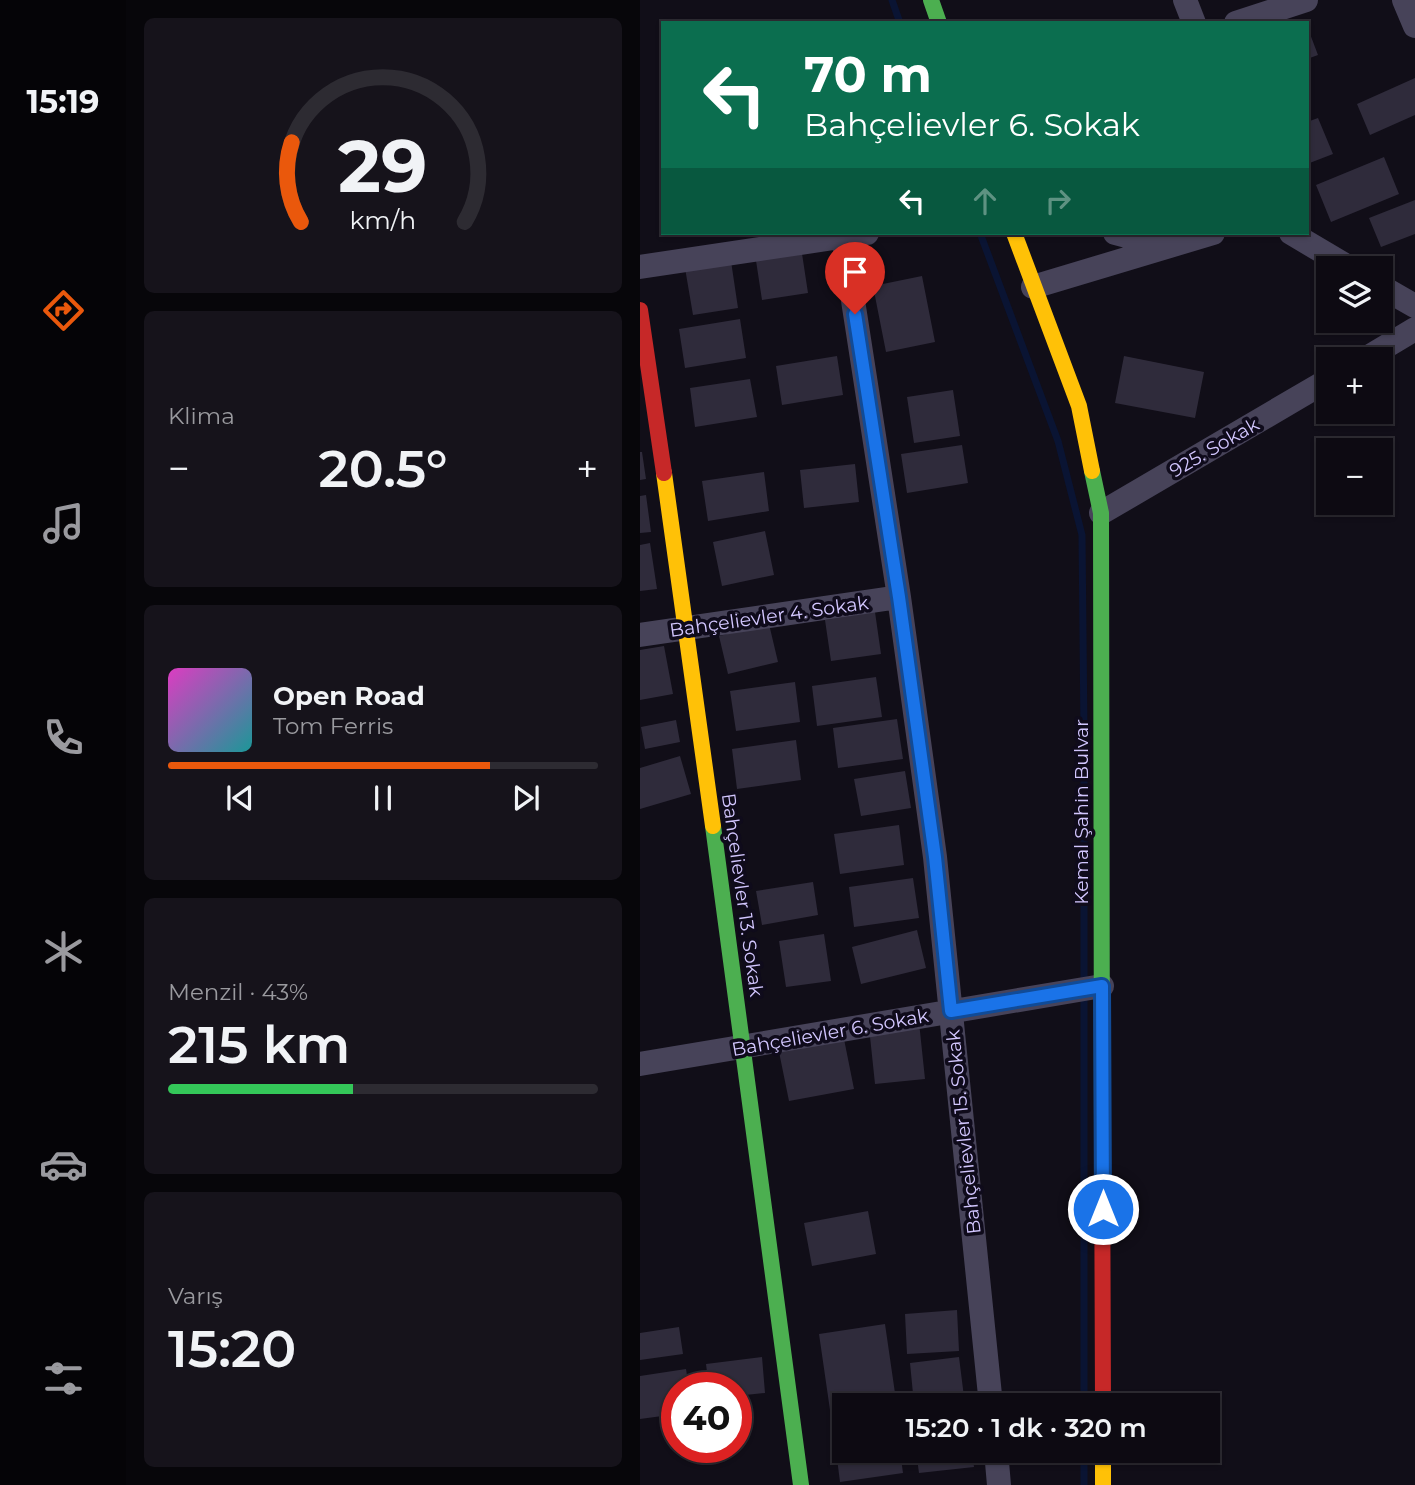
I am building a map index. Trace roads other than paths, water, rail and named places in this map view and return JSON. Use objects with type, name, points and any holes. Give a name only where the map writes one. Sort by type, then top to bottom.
[{"type":"street","points":[[931,0],[938,21]]},
{"type":"street","points":[[1185,0],[1193,21]]},
{"type":"street","points":[[1242,21],[1306,0]]},
{"type":"street","points":[[1404,0],[1415,26]]},
{"type":"street","points":[[640,267],[855,235]]},
{"type":"street","name":"Bahçelievler 15. Sokak","points":[[855,235],[899,597],[935,857],[990,1393]]},
{"type":"street","name":"Kemal Şahin Bulvar","points":[[1015,235],[1079,406],[1101,513],[1103,1393]]},
{"type":"street","points":[[1123,235],[1165,246]]},
{"type":"street","points":[[1033,287],[1206,235]]},
{"type":"street","points":[[1294,235],[1330,256]]},
{"type":"street","points":[[1393,293],[1415,306]]},
{"type":"street","name":"Bahçelievler 13. Sokak","points":[[640,310],[686,627],[801,1485]]},
{"type":"street","points":[[1385,347],[1415,330]]},
{"type":"street","name":"925. Sokak","points":[[1101,513],[1316,387]]},
{"type":"street","name":"Bahçelievler 4. Sokak","points":[[640,635],[899,597]]},
{"type":"street","name":"Bahçelievler 6. Sokak","points":[[640,1064],[1101,986]]},
{"type":"street","points":[[997,1463],[999,1485]]},
{"type":"street","points":[[1103,1463],[1103,1485]]},
{"type":"waterway","points":[[892,0],[899,21]]},
{"type":"waterway","points":[[981,235],[1058,441],[1082,535],[1084,1393]]},
{"type":"waterway","points":[[1084,1463],[1084,1485]]}]
